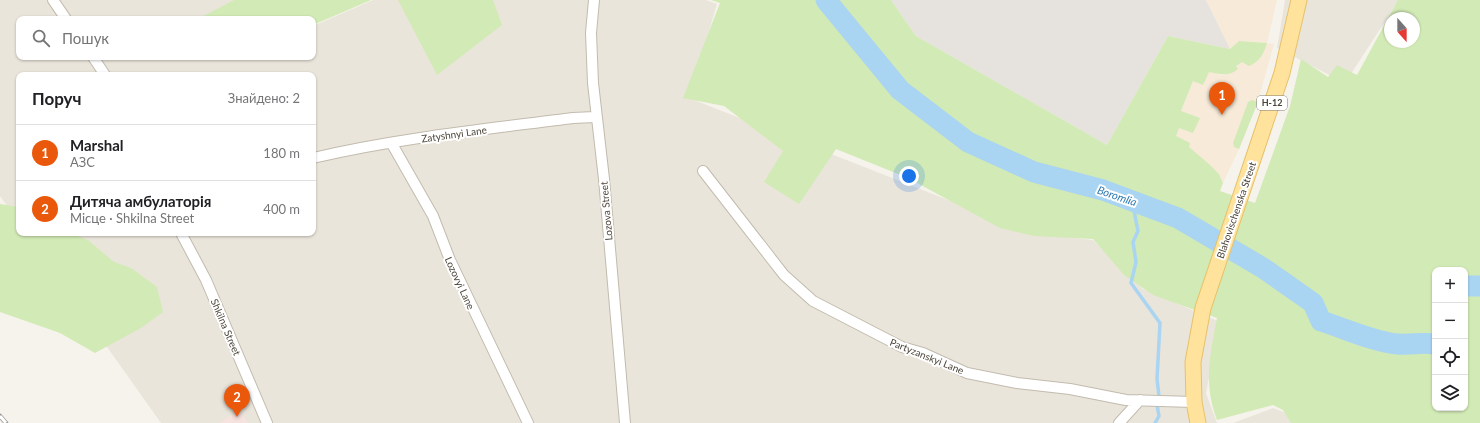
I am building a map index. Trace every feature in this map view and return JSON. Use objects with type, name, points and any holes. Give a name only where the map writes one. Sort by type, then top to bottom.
[{"type":"main road","name":"Blahovischenska Street","points":[[1198,423],[1194,402],[1194,362],[1205,298],[1282,73],[1299,0]]},
{"type":"street","points":[[53,0],[64,16]]},
{"type":"street","name":"Lozova Street","points":[[594,0],[591,52],[595,118],[604,179],[625,423]]},
{"type":"street","points":[[95,60],[103,72]]},
{"type":"street","name":"Zatyshnyi Lane","points":[[316,157],[357,149],[573,118],[595,118]]},
{"type":"street","name":"Lozovyi Lane","points":[[392,144],[433,216],[450,260],[528,423]]},
{"type":"street","name":"Partyzanskyi Lane","points":[[703,171],[784,275],[813,302],[902,347],[923,353],[967,373],[1016,383],[1070,389],[1126,400],[1194,402]]},
{"type":"street","name":"Shkilna Street","points":[[183,236],[206,280],[267,423]]},
{"type":"street","points":[[1119,423],[1140,400]]},
{"type":"shaded area","points":[[0,0],[283,0],[291,16],[16,16],[16,60],[316,60],[316,25],[373,0],[706,0],[717,4],[689,98],[1032,233],[1093,240],[1143,289],[1220,322],[1206,393],[1217,423],[161,423],[28,236],[316,236],[316,72],[16,72],[16,219],[0,196]]},
{"type":"shaded area","points":[[891,0],[1206,0],[1230,49],[1168,36],[1107,145],[916,36]]},
{"type":"shaded area","points":[[1206,0],[1277,0],[1267,43],[1239,41],[1230,49]]},
{"type":"shaded area","points":[[1285,0],[1399,0],[1391,12],[1384,12],[1384,23],[1345,83],[1277,48]]},
{"type":"shaded area","points":[[1267,43],[1274,44],[1258,101],[1239,149],[1223,183],[1219,174],[1176,136],[1178,127],[1200,118],[1181,112],[1193,81],[1208,71],[1222,75],[1238,69],[1236,66]]},
{"type":"shaded area","points":[[1273,408],[1312,423],[1233,423]]},
{"type":"shaded area","points":[[239,410],[248,423],[220,423]]},
{"type":"green space","points":[[234,0],[371,0],[316,24],[316,16],[204,16]]},
{"type":"green space","points":[[398,0],[493,0],[502,25],[437,75]]},
{"type":"green space","points":[[711,0],[891,0],[916,36],[1107,145],[1168,36],[1230,49],[1239,41],[1267,43],[1261,57],[1253,64],[1249,66],[1242,62],[1236,66],[1238,69],[1235,72],[1228,74],[1209,72],[1203,85],[1193,81],[1181,111],[1200,118],[1193,133],[1179,128],[1176,136],[1190,143],[1189,147],[1219,174],[1223,183],[1220,191],[1255,203],[1290,106],[1301,59],[1328,77],[1337,65],[1357,75],[1384,26],[1384,48],[1420,48],[1420,12],[1391,12],[1398,0],[1480,0],[1480,423],[1291,423],[1283,410],[1273,405],[1217,420],[1210,394],[1209,369],[1217,318],[1153,295],[1124,275],[1093,239],[1034,236],[1000,228],[908,178],[836,149],[799,204],[764,182],[783,151],[724,106],[683,98],[720,3]]},
{"type":"green space","points":[[1252,100],[1258,102],[1239,149],[1234,147],[1233,143],[1248,102]]},
{"type":"green space","points":[[0,204],[16,207],[16,236],[77,236],[88,240],[114,262],[131,268],[157,287],[163,312],[141,328],[95,353],[60,333],[0,312]]},
{"type":"waterway","name":"Boromlia","points":[[826,0],[900,90],[968,142],[1034,172],[1103,190],[1178,218],[1263,268],[1313,303],[1321,321],[1369,338],[1389,343],[1432,344]]},
{"type":"waterway","points":[[1132,201],[1138,231],[1133,242],[1136,262],[1131,283],[1160,323],[1157,379],[1159,396]]},
{"type":"waterway","name":"Boromlia","points":[[1468,286],[1480,286]]},
{"type":"waterway","points":[[1155,423],[1159,416],[1157,405]]},
{"type":"railway","points":[[0,416],[6,423]]},
{"type":"place","name":"Marshal","points":[[1222,115]]},
{"type":"place","name":"Дитяча амбулаторія","points":[[237,417]]}]
